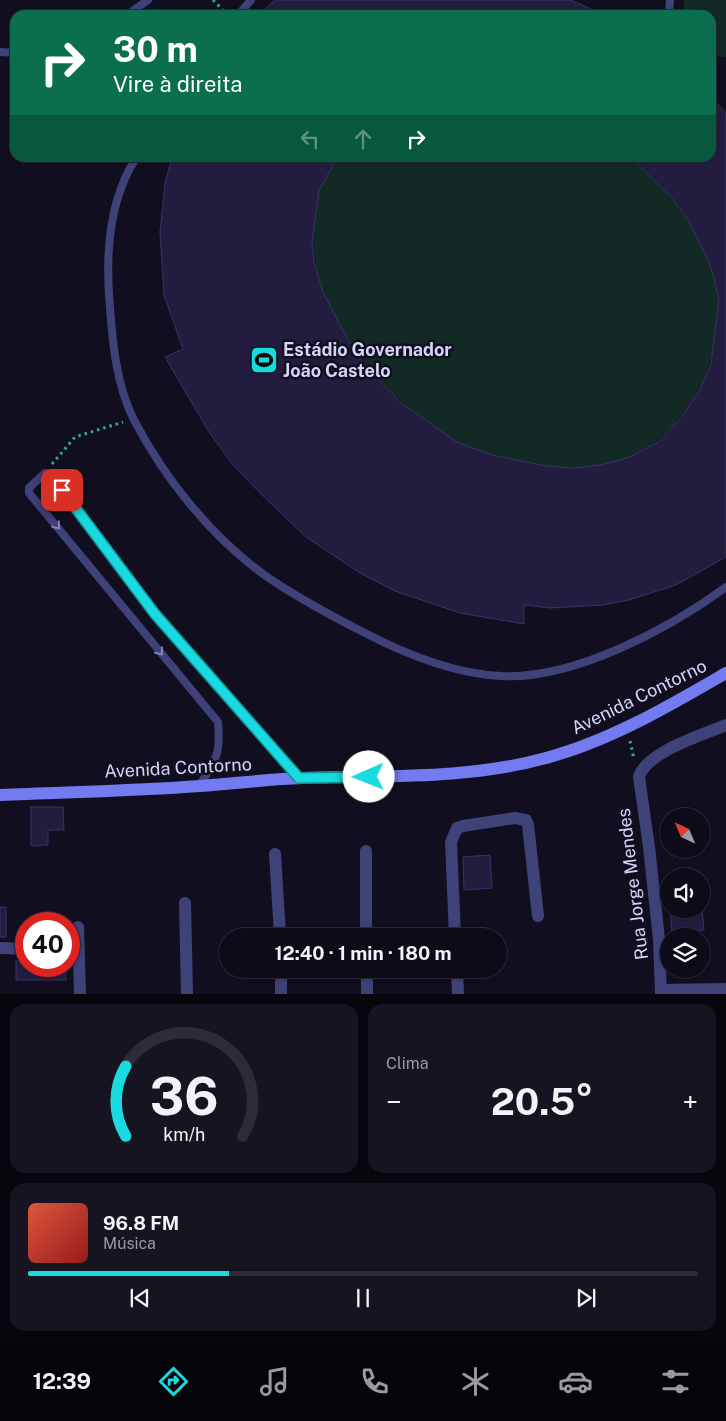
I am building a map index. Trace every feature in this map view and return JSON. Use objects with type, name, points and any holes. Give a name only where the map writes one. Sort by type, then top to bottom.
[{"type":"street","name":"Avenida Contorno","points":[[0,794],[199,786],[299,778],[439,776],[505,767],[546,758],[588,743],[627,726],[726,673]]},
{"type":"street","points":[[640,774],[655,756],[726,725]]},
{"type":"street","name":"Rua Jorge Mendes","points":[[640,774],[657,921],[661,992]]},
{"type":"street","points":[[455,928],[451,842],[457,828],[515,818],[526,820],[528,825],[538,916]]},
{"type":"street","points":[[366,851],[366,928]]},
{"type":"street","points":[[276,854],[280,928]]},
{"type":"street","points":[[185,903],[187,994]]},
{"type":"street","points":[[0,948],[15,949]]},
{"type":"street","points":[[78,977],[80,994]]},
{"type":"street","points":[[281,978],[281,994]]},
{"type":"street","points":[[367,978],[367,994]]},
{"type":"street","points":[[457,978],[458,994]]},
{"type":"street","points":[[661,992],[726,989]]},
{"type":"lane","points":[[134,10],[148,0]]},
{"type":"lane","points":[[242,10],[251,0]]},
{"type":"lane","points":[[133,162],[124,175],[113,212],[107,267],[116,353],[123,386],[133,418],[168,477],[216,532],[262,574],[318,609],[394,648],[466,672],[501,676],[537,675],[583,664],[659,629],[726,587]]},
{"type":"lane","points":[[199,786],[217,759],[220,740],[218,722],[29,493],[29,488],[44,473],[50,475],[80,513],[155,614],[299,778]]},
{"type":"path","points":[[213,0],[224,10]]},
{"type":"path","points":[[44,473],[75,437],[133,418]]},
{"type":"path","points":[[627,726],[640,774]]},
{"type":"green space","points":[[684,0],[726,0],[726,57],[716,56],[716,10],[683,10]]},
{"type":"green space","points":[[334,162],[635,162],[667,193],[680,209],[696,234],[715,277],[719,311],[714,343],[705,376],[692,400],[673,426],[650,446],[631,457],[596,467],[571,468],[547,466],[496,456],[467,447],[445,435],[386,387],[349,340],[329,305],[317,269],[313,230],[314,211],[326,175]]},
{"type":"building","points":[[275,0],[571,0],[593,10],[264,10]]},
{"type":"building","name":"Estádio Governador João Castelo","points":[[716,102],[726,113],[726,557],[676,585],[629,600],[604,605],[550,608],[524,605],[524,624],[460,613],[395,591],[360,573],[306,537],[233,465],[209,432],[165,357],[183,349],[164,295],[160,232],[165,183],[171,162],[335,162],[319,191],[312,241],[314,262],[323,292],[344,333],[359,357],[402,403],[456,442],[492,455],[546,466],[573,468],[601,465],[630,457],[658,442],[681,418],[700,389],[711,363],[719,301],[714,277],[705,253],[688,220],[672,198],[635,162],[716,162]]},
{"type":"building","points":[[31,807],[63,807],[64,830],[48,830],[48,845],[31,846]]},
{"type":"building","points":[[490,855],[492,888],[464,890],[463,857]]},
{"type":"building","points":[[0,907],[6,907],[6,937],[0,937]]},
{"type":"building","points":[[671,918],[703,918],[704,928],[672,928]]},
{"type":"building","points":[[16,977],[66,977],[66,980],[16,980]]},
{"type":"place","name":"Estádio Governador João Castelo","points":[[264,360]]},
{"type":"route","points":[[62,490],[155,614],[299,778],[369,777]]}]
